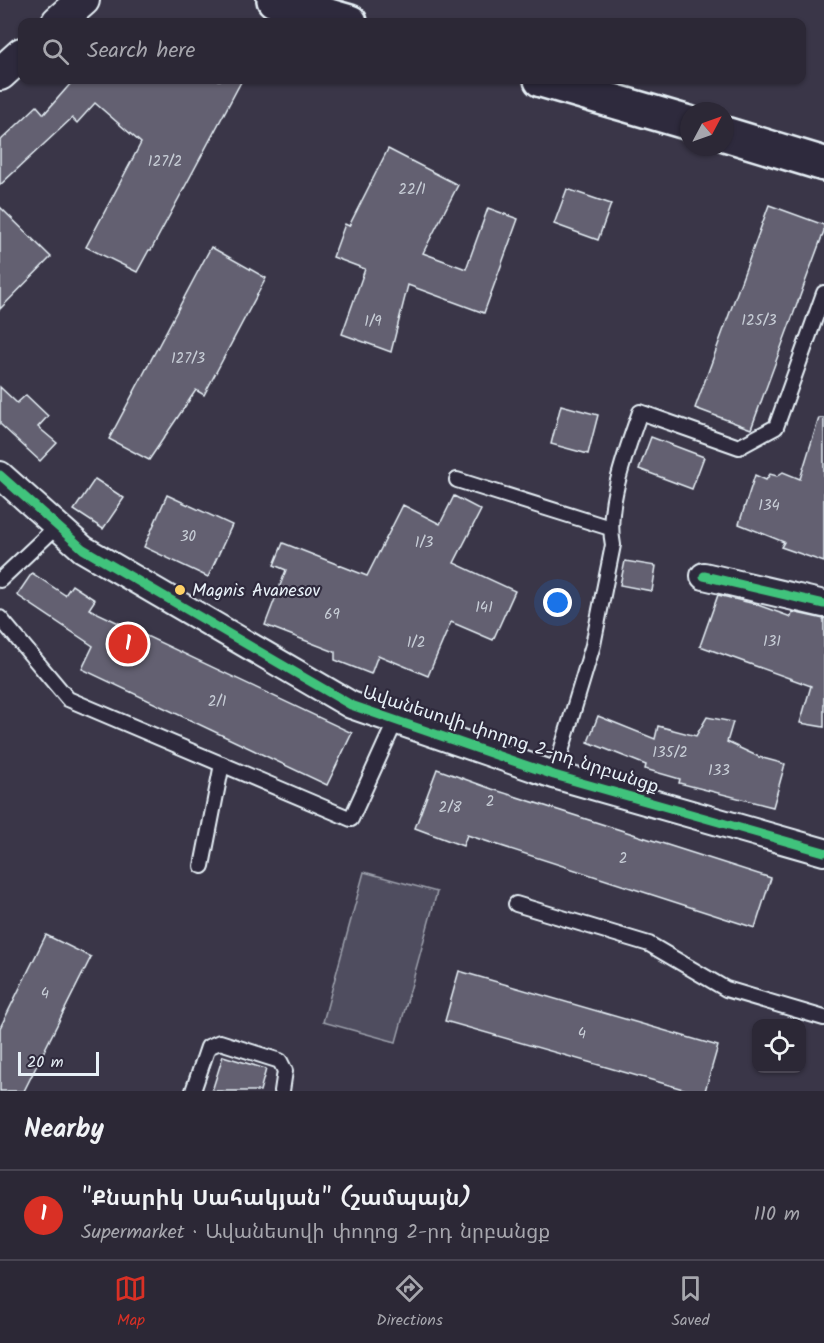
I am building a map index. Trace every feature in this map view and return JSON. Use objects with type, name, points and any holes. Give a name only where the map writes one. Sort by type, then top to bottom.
[{"type":"main road","points":[[274,0],[336,18]]},
{"type":"main road","points":[[555,84],[680,120]]},
{"type":"main road","points":[[734,137],[824,164]]},
{"type":"street","points":[[63,18],[83,0]]},
{"type":"street","points":[[0,74],[18,58]]},
{"type":"street","name":"Ավանեսովի փողոց 2-րդ նրբանցք","points":[[0,476],[83,549],[351,705],[555,775],[824,852]]},
{"type":"street","points":[[704,576],[824,604]]},
{"type":"lane","points":[[555,775],[593,645],[614,545],[610,528],[624,458],[640,412],[739,447],[776,427],[824,293]]},
{"type":"lane","points":[[457,480],[610,528]]},
{"type":"lane","points":[[0,580],[56,527]]},
{"type":"lane","points":[[0,618],[68,699],[351,819],[396,720]]},
{"type":"lane","points":[[202,866],[222,764]]},
{"type":"lane","points":[[516,904],[650,944],[726,990],[824,1018]]},
{"type":"lane","points":[[193,1091],[208,1047],[220,1042],[280,1061],[285,1071],[282,1091]]},
{"type":"shaded area","points":[[364,872],[437,892],[396,1042],[323,1022]]},
{"type":"building","points":[[70,84],[240,84],[137,272],[86,247],[141,143],[95,103],[77,123],[72,118],[0,185],[0,141],[37,106],[44,114]]},
{"type":"building","points":[[388,149],[458,185],[423,253],[466,269],[488,208],[518,219],[484,313],[408,285],[391,352],[342,334],[365,269],[333,257],[345,224],[349,226]]},
{"type":"building","points":[[567,189],[611,204],[598,240],[554,224]]},
{"type":"building","points":[[769,205],[824,225],[824,231],[751,429],[695,408]]},
{"type":"building","points":[[0,207],[51,257],[0,309]]},
{"type":"building","points":[[211,247],[266,278],[204,395],[196,390],[149,460],[109,439]]},
{"type":"building","points":[[0,387],[17,403],[26,395],[48,416],[38,427],[57,443],[40,461],[0,424]]},
{"type":"building","points":[[561,405],[598,415],[588,454],[551,444]]},
{"type":"building","points":[[819,418],[824,418],[824,562],[781,547],[784,542],[739,524],[755,475],[766,480],[770,474],[777,476],[783,472],[800,479]]},
{"type":"building","points":[[651,437],[704,457],[692,489],[639,469]]},
{"type":"building","points":[[95,479],[124,498],[103,529],[74,510]]},
{"type":"building","points":[[167,495],[232,525],[208,577],[144,547]]},
{"type":"building","points":[[454,496],[481,510],[454,563],[515,591],[493,640],[451,622],[428,676],[378,655],[371,674],[335,660],[335,652],[265,625],[286,570],[274,565],[283,543],[367,576],[403,505],[440,524]]},
{"type":"building","points":[[625,561],[656,566],[652,591],[620,585]]},
{"type":"building","points":[[32,573],[65,595],[72,585],[95,600],[89,609],[352,733],[327,785],[82,669],[93,646],[17,595]]},
{"type":"building","points":[[718,595],[755,604],[791,617],[792,612],[824,619],[824,727],[800,723],[811,686],[700,646]]},
{"type":"building","points":[[598,716],[655,739],[658,726],[696,736],[707,717],[733,722],[727,742],[759,757],[785,764],[773,807],[679,783],[680,779],[645,769],[646,765],[588,742]]},
{"type":"building","points":[[437,769],[492,789],[771,878],[755,928],[467,835],[463,846],[415,828]]},
{"type":"building","points":[[46,935],[91,957],[24,1091],[0,1091],[0,1028]]},
{"type":"building","points":[[459,971],[718,1046],[705,1091],[690,1091],[445,1021]]},
{"type":"building","points":[[223,1056],[266,1069],[260,1091],[212,1091]]},
{"type":"cycle path","points":[[0,475],[83,549],[351,705],[554,775],[824,852]]},
{"type":"cycle path","points":[[704,576],[824,604]]},
{"type":"place","name":"Magnis Avanesov","points":[[180,590]]},
{"type":"place","name":"\"Քնարիկ Սահակյան\" (շամպայն)","points":[[128,644]]}]
